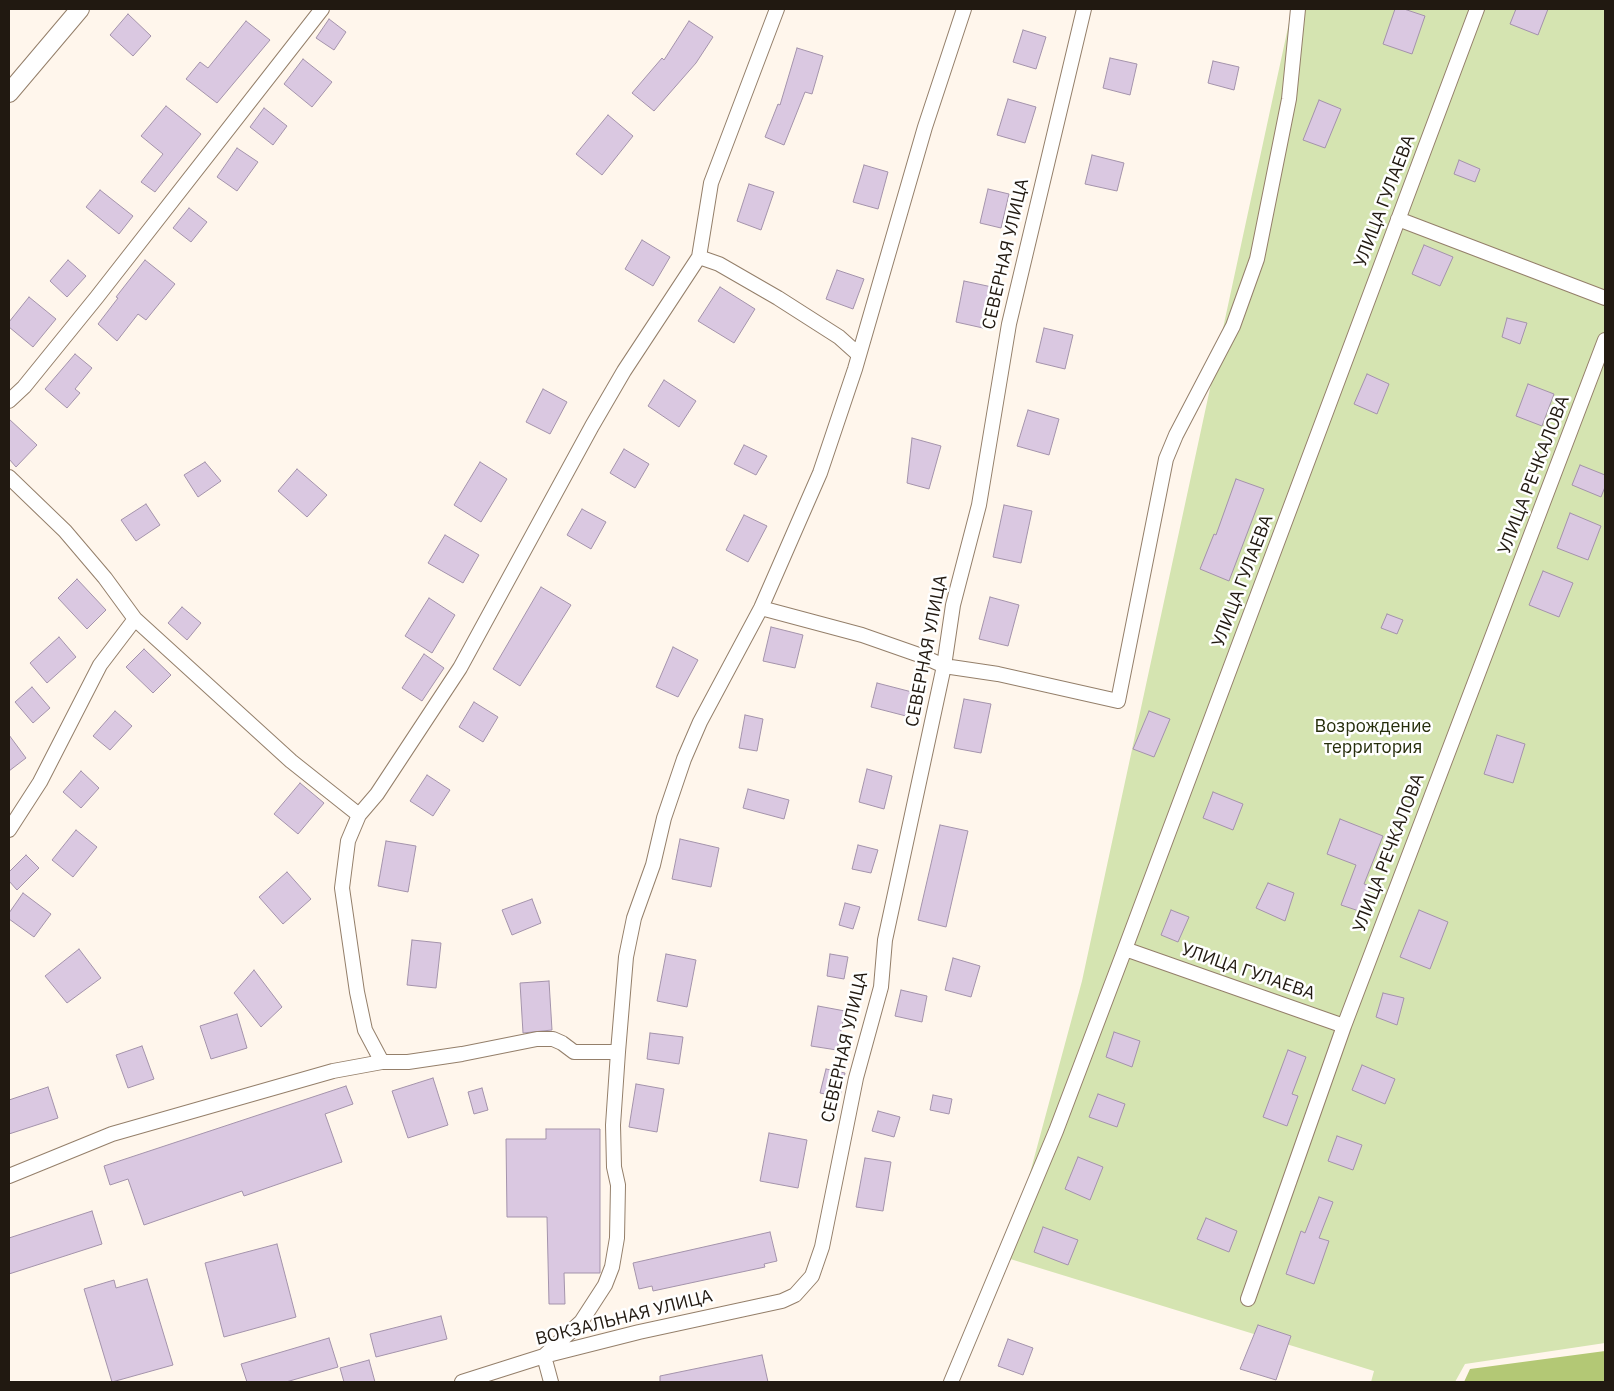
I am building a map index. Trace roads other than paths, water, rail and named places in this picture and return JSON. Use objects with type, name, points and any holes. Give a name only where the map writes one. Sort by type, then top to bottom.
[{"type":"street","points":[[9,93],[80,9]]},
{"type":"street","points":[[9,401],[24,387],[97,297],[322,9]]},
{"type":"street","points":[[382,1062],[370,1043],[356,992],[342,888],[348,841],[359,815],[377,794],[460,668],[596,418],[624,371],[700,257],[711,183],[777,9]]},
{"type":"street","points":[[551,1382],[544,1356],[581,1322],[604,1285],[612,1267],[617,1238],[618,1185],[614,1167],[613,1126],[626,957],[634,918],[654,864],[664,818],[684,759],[700,722],[761,608],[820,473],[858,354],[925,128],[964,9]]},
{"type":"street","name":"СЕВЕРНАЯ УЛИЦА","points":[[795,1295],[812,1276],[822,1247],[856,1078],[881,987],[885,940],[944,666],[953,605],[979,505],[1009,324],[1084,9]]},
{"type":"street","points":[[761,608],[862,635],[922,656],[944,666],[998,674],[1118,701],[1166,459],[1176,435],[1233,326],[1257,259],[1288,99],[1298,9]]},
{"type":"street","name":"УЛИЦА ГУЛАЕВА","points":[[1344,1026],[1125,949],[1478,9]]},
{"type":"street","points":[[1398,219],[1605,298]]},
{"type":"street","points":[[700,257],[719,264],[778,298],[838,337],[858,354]]},
{"type":"street","name":"УЛИЦА РЕЧКАЛОВА","points":[[1248,1298],[1344,1026],[1605,340]]},
{"type":"street","points":[[9,477],[64,531],[105,578],[135,618],[291,762],[359,815]]},
{"type":"street","points":[[9,830],[40,782],[100,665],[117,639],[135,618]]},
{"type":"street","points":[[951,1382],[1056,1131],[1125,949]]},
{"type":"street","points":[[9,1176],[112,1134],[333,1071],[382,1062],[435,1058],[537,1039],[562,1042],[574,1052],[618,1052]]},
{"type":"street","name":"ВОКЗАЛЬНАЯ УЛИЦА","points":[[462,1382],[544,1356],[639,1332],[782,1301],[795,1295]]},
{"type":"park label","name":"Возрождение территория","points":[[1373,738]]}]
